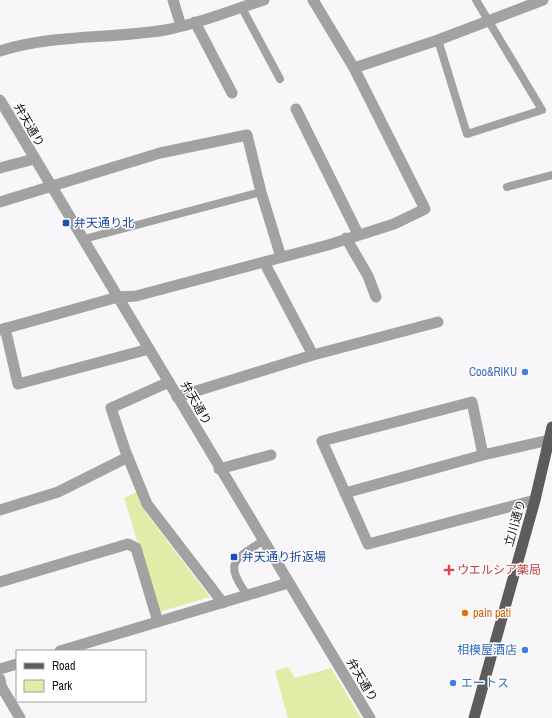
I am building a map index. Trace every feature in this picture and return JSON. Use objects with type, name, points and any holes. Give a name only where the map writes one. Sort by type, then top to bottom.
[{"type":"main road","name":"立川通り","points":[[474,718],[535,500],[552,426]]},
{"type":"street","points":[[173,0],[181,26]]},
{"type":"street","points":[[149,349],[18,384],[2,329],[118,297],[136,296],[264,262],[394,224],[425,209],[354,68],[313,0]]},
{"type":"street","points":[[354,68],[438,40],[543,0]]},
{"type":"street","points":[[0,51],[23,43],[165,30],[242,8],[258,1]]},
{"type":"street","points":[[195,22],[232,94]]},
{"type":"street","name":"弁天通り","points":[[0,100],[169,382],[219,469],[264,540],[288,583],[370,718]]},
{"type":"street","points":[[296,109],[358,234]]},
{"type":"street","points":[[0,202],[160,153],[247,135],[261,192],[281,257]]},
{"type":"street","points":[[0,168],[34,159]]},
{"type":"street","points":[[346,238],[368,276],[376,297]]},
{"type":"street","points":[[264,262],[313,355]]},
{"type":"street","points":[[177,397],[313,355],[438,322]]},
{"type":"street","points":[[169,382],[111,408],[128,457],[147,504],[224,603]]},
{"type":"street","points":[[483,455],[472,402],[322,441],[368,544],[535,500]]},
{"type":"street","points":[[345,493],[483,455],[549,440]]},
{"type":"street","points":[[219,469],[271,455]]},
{"type":"street","points":[[0,510],[58,492],[128,457]]},
{"type":"street","points":[[0,582],[128,544],[136,548],[158,622]]},
{"type":"street","points":[[63,650],[288,583]]},
{"type":"street","points":[[0,669],[16,664]]},
{"type":"street","points":[[0,679],[1,686],[20,718]]},
{"type":"lane","points":[[438,40],[467,134],[542,110],[490,21],[476,0]]},
{"type":"lane","points":[[242,8],[280,79]]},
{"type":"lane","points":[[507,187],[552,175]]},
{"type":"lane","points":[[84,240],[261,192]]},
{"type":"lane","points":[[248,596],[235,576],[234,566],[237,558],[264,540]]},
{"type":"green space","points":[[137,492],[146,513],[210,597],[159,612],[124,498]]},
{"type":"green space","points":[[288,667],[295,678],[331,668],[361,718],[288,718],[275,671]]},
{"type":"place","name":"弁天通り北","points":[[66,223]]},
{"type":"place","name":"Coo&RIKU","points":[[525,372]]},
{"type":"place","name":"弁天通り折返場","points":[[234,557]]},
{"type":"place","name":"ウエルシア薬局","points":[[449,570]]},
{"type":"place","name":"pain pati","points":[[465,613]]},
{"type":"place","name":"相模屋酒店","points":[[525,650]]},
{"type":"place","name":"エートス","points":[[453,683]]}]
